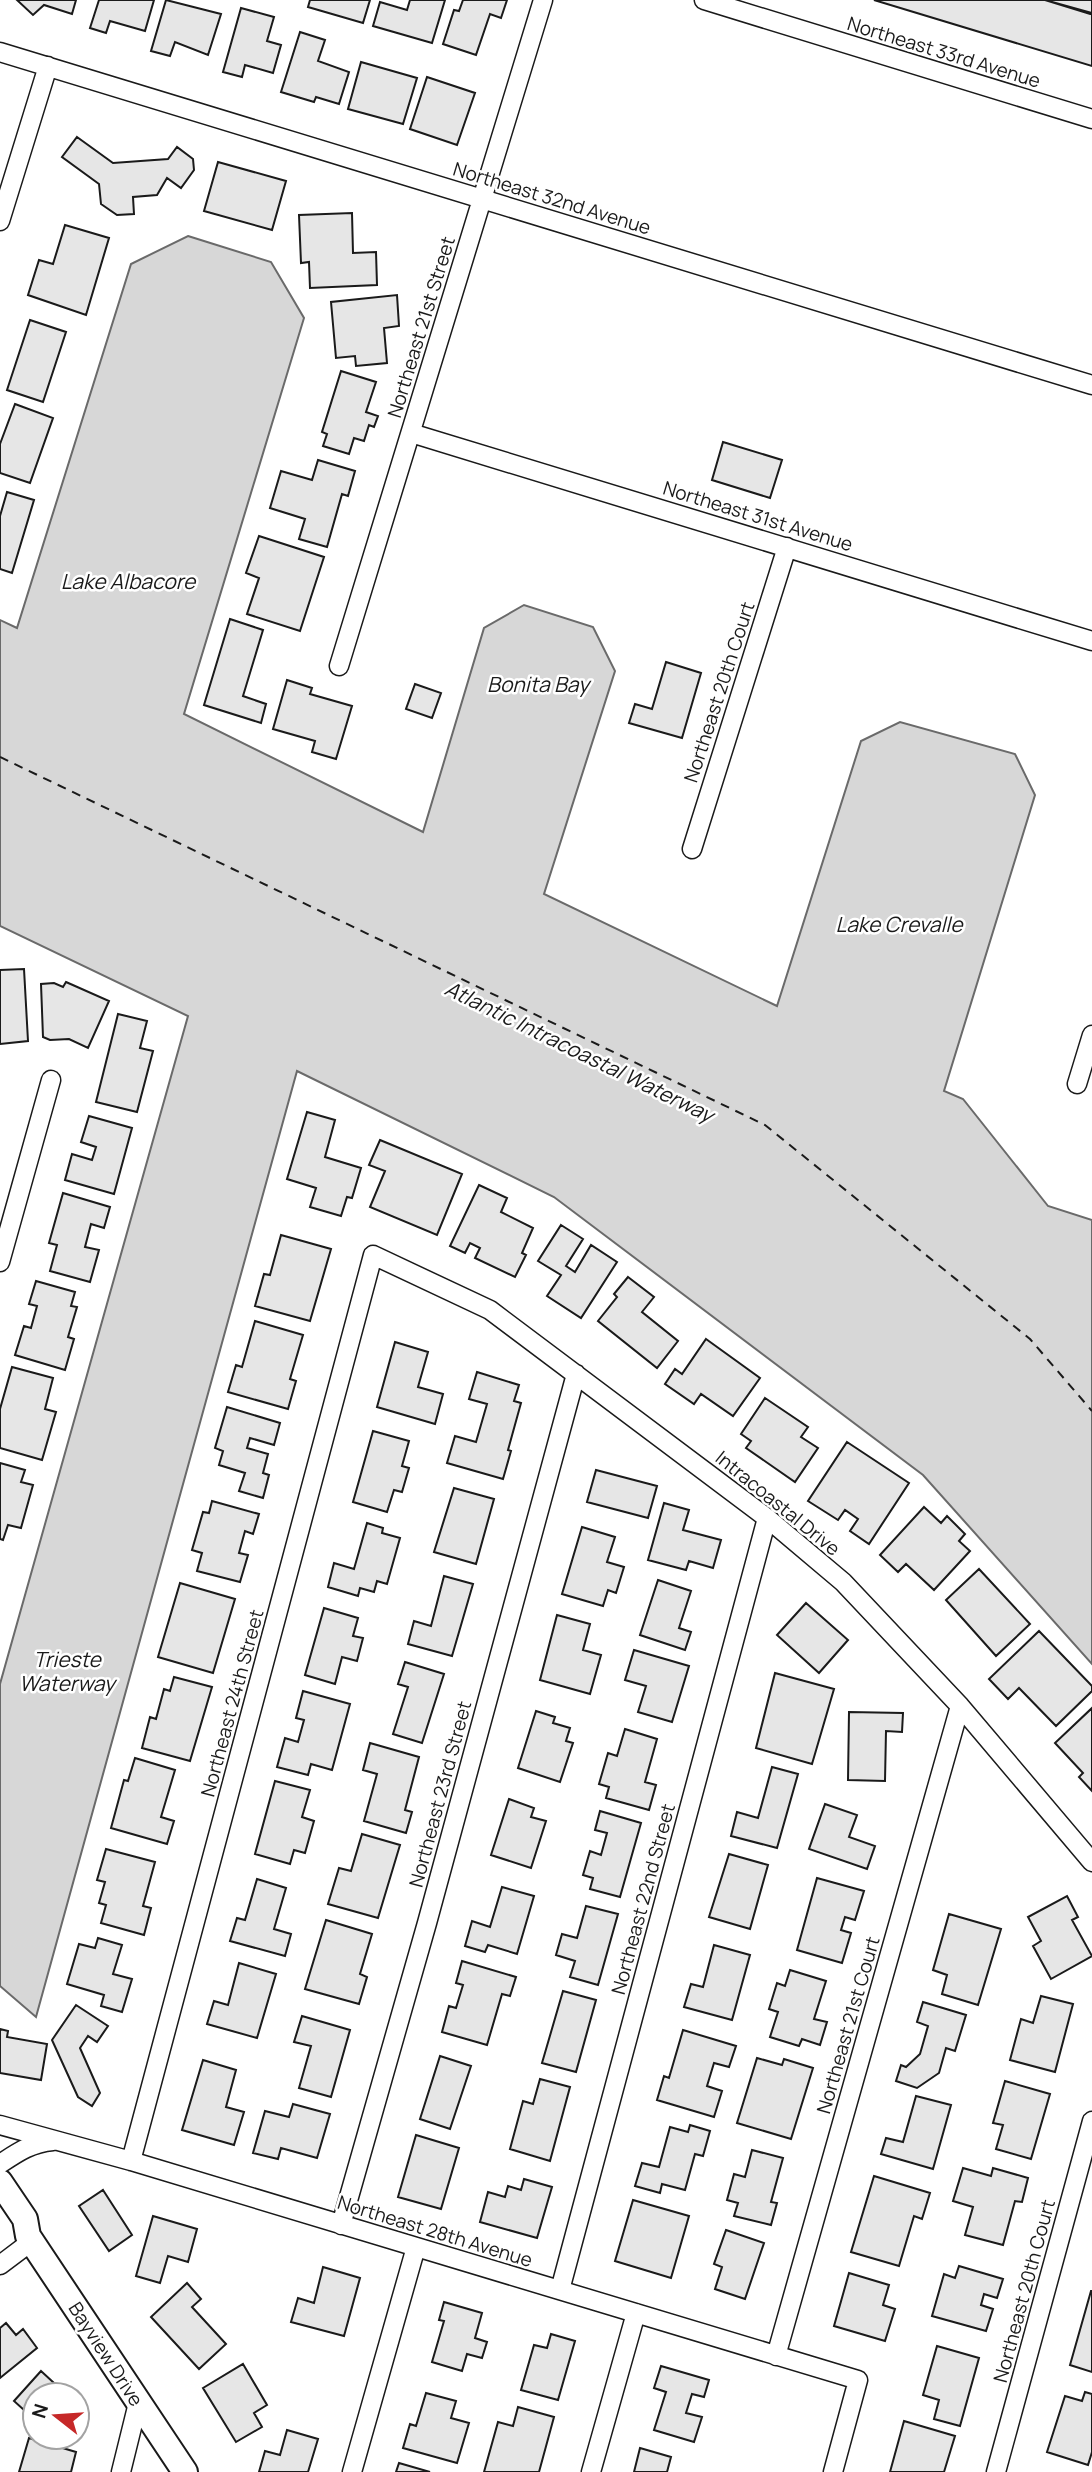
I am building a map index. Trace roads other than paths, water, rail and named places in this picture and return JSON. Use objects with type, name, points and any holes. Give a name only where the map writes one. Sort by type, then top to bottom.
[{"type":"street","name":"Northeast 21st Street","points":[[340,666],[543,0]]},
{"type":"street","name":"Northeast 33rd Avenue","points":[[704,0],[1092,119]]},
{"type":"street","name":"Northeast 32nd Avenue","points":[[0,52],[1092,385]]},
{"type":"street","points":[[0,221],[48,66]]},
{"type":"street","name":"Northeast 31st Avenue","points":[[411,433],[1092,641]]},
{"type":"street","name":"Northeast 20th Court","points":[[692,849],[787,547]]},
{"type":"street","points":[[1077,1084],[1092,1035]]},
{"type":"street","points":[[0,1262],[51,1080]]},
{"type":"street","name":"Intracoastal Drive","points":[[373,1255],[489,1310],[767,1518],[843,1582],[960,1706],[1092,1862]]},
{"type":"street","name":"Northeast 24th Street","points":[[131,2161],[373,1255]]},
{"type":"street","name":"Northeast 23rd Street","points":[[341,2225],[427,1923],[576,1374]]},
{"type":"street","name":"Northeast 22nd Street","points":[[560,2290],[767,1518]]},
{"type":"street","name":"Northeast 21st Court","points":[[776,2356],[960,1706]]},
{"type":"street","name":"Northeast 20th Court","points":[[996,2472],[1092,2121]]},
{"type":"street","name":"Northeast 28th Avenue","points":[[0,2124],[858,2380],[833,2472]]},
{"type":"street","points":[[0,2164],[36,2143],[56,2140]]},
{"type":"street","name":"Bayview Drive","points":[[0,2182],[25,2219],[30,2238],[185,2472]]},
{"type":"street","name":"Bayview Drive","points":[[0,2210],[12,2227],[30,2238]]},
{"type":"street","points":[[0,2265],[30,2238]]},
{"type":"street","points":[[352,2472],[416,2247]]},
{"type":"street","points":[[591,2472],[636,2313]]},
{"type":"street","points":[[121,2472],[138,2403]]},
{"type":"water","points":[[188,236],[271,262],[304,318],[184,714],[423,832],[484,628],[524,605],[593,627],[615,671],[544,894],[777,1006],[861,741],[900,722],[1015,754],[1035,795],[944,1091],[963,1099],[1048,1206],[1092,1220],[1092,1664],[923,1475],[554,1197],[297,1071],[36,2017],[0,1986],[0,1684],[188,1016],[0,926],[0,620],[17,628],[131,264]]},
{"type":"water label","name":"Lake Albacore","points":[[128,582]]},
{"type":"water label","name":"Bonita Bay","points":[[538,685]]},
{"type":"water label","name":"Lake Crevalle","points":[[899,925]]},
{"type":"water label","name":"Atlantic Intracoastal Waterway","points":[[579,1052]]},
{"type":"water label","name":"Trieste Waterway","points":[[67,1672]]}]
